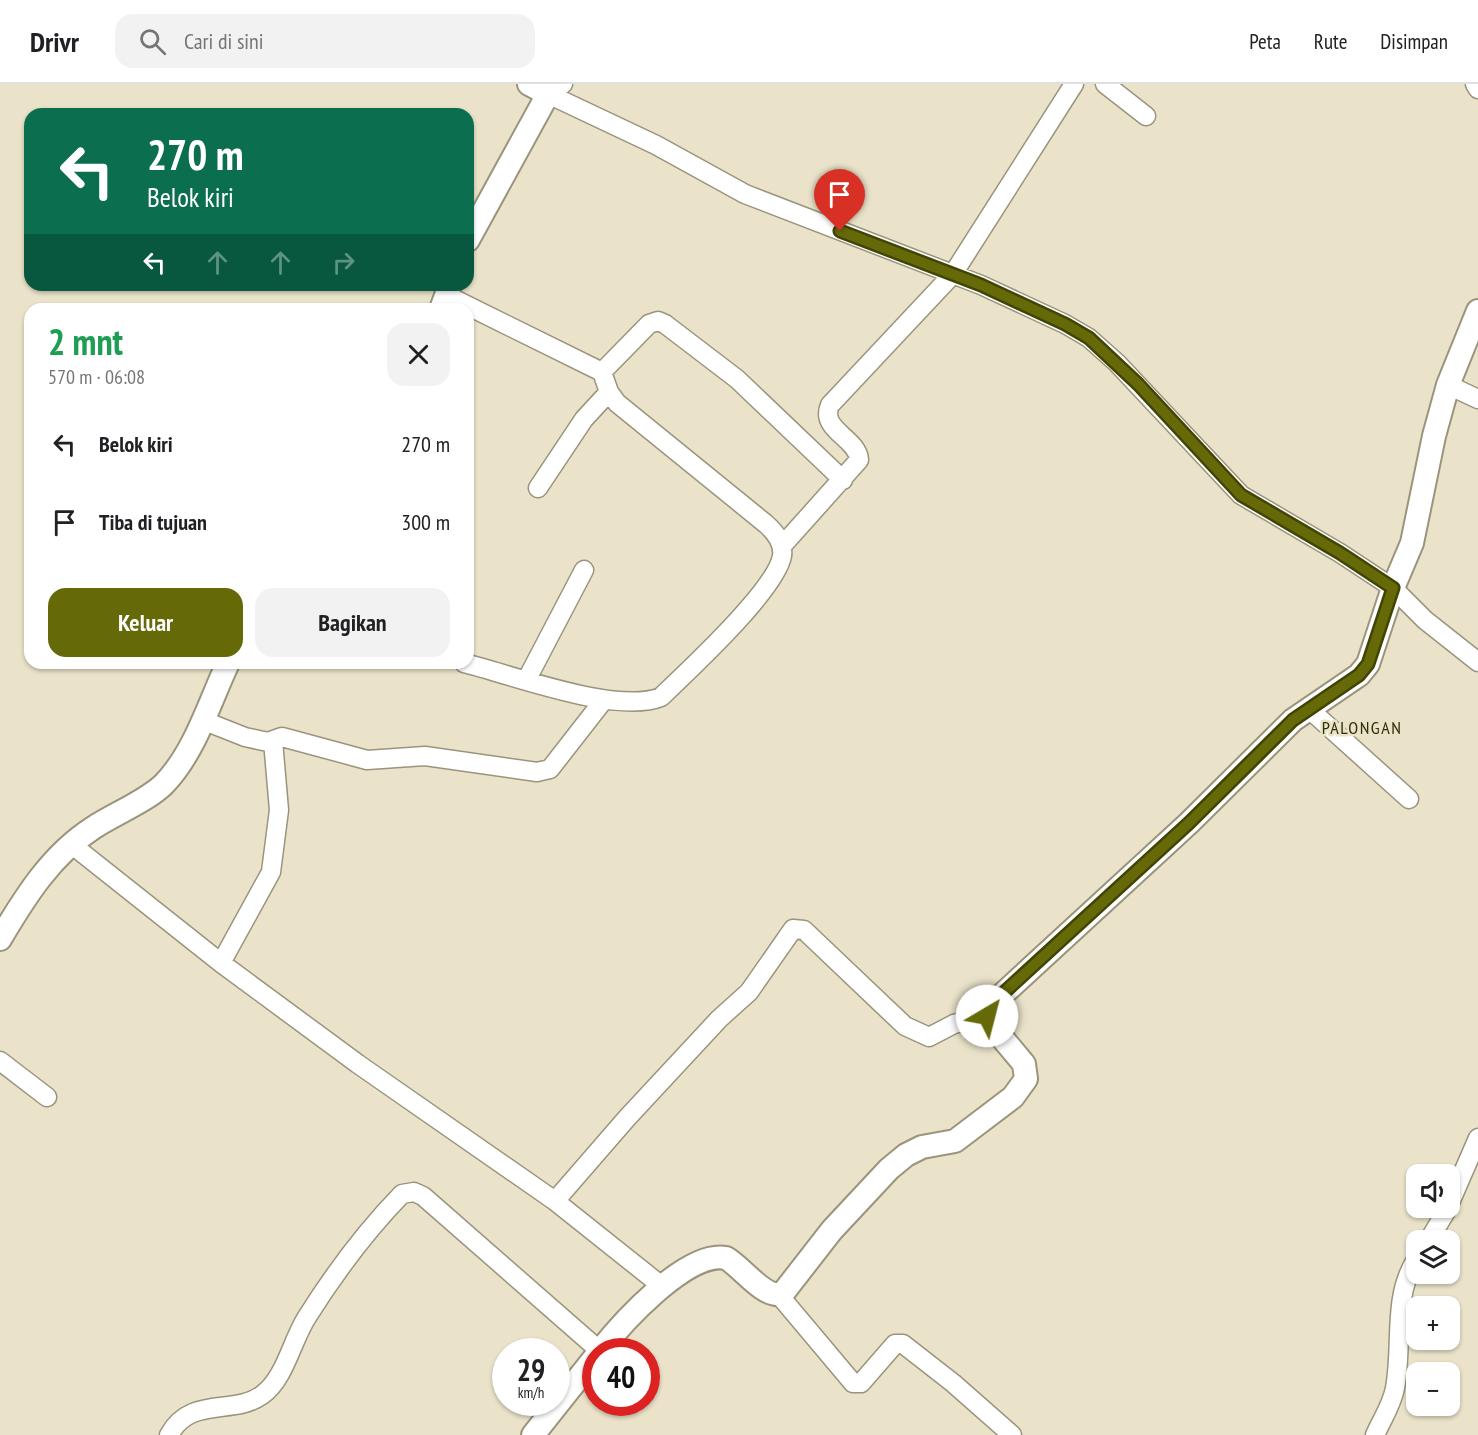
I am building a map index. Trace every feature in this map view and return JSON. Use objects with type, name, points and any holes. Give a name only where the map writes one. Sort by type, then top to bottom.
[{"type":"street","points":[[782,546],[857,465],[859,456],[827,417],[830,405],[953,274],[1074,84]]},
{"type":"street","points":[[1105,84],[1146,116]]},
{"type":"street","points":[[1475,84],[1478,89]]},
{"type":"street","points":[[474,228],[547,87],[745,194],[953,274],[1042,312],[1089,338],[1138,384],[1241,495],[1340,553],[1393,588],[1425,620],[1478,662]]},
{"type":"street","points":[[446,296],[460,303]]},
{"type":"street","points":[[474,310],[602,372],[609,392],[617,403],[766,524],[775,532],[782,546],[782,557],[777,568],[752,605],[661,697],[638,703],[603,701],[474,666]]},
{"type":"street","points":[[555,1202],[665,1077],[719,1019],[749,992],[793,929],[804,930],[905,1026],[923,1036],[929,1037],[954,1024],[987,1016],[999,997],[1133,876],[1308,708],[1346,685],[1368,664],[1393,588],[1412,543],[1434,436],[1448,385],[1478,311]]},
{"type":"street","points":[[602,372],[649,324],[658,321],[665,324],[738,379],[843,480]]},
{"type":"street","points":[[1448,385],[1478,399]]},
{"type":"street","points":[[538,488],[584,419],[609,392]]},
{"type":"street","points":[[527,679],[584,570]]},
{"type":"street","points":[[0,939],[47,868],[70,844],[162,787],[189,750],[225,669]]},
{"type":"street","points":[[202,720],[245,737],[273,741],[282,737],[367,760],[425,756],[544,772],[550,769],[603,701]]},
{"type":"street","points":[[1308,708],[1409,799]]},
{"type":"street","points":[[220,963],[271,872],[279,810],[273,741]]},
{"type":"street","points":[[70,844],[220,963],[358,1064],[555,1202],[663,1287]]},
{"type":"street","points":[[779,1295],[788,1289],[832,1230],[906,1155],[922,1147],[955,1141],[1024,1086],[1026,1073],[1023,1065],[991,1027],[987,1016]]},
{"type":"street","points":[[0,1061],[47,1097]]},
{"type":"street","points":[[1460,1179],[1478,1138]]},
{"type":"street","points":[[169,1435],[185,1417],[205,1407],[247,1402],[261,1396],[273,1384],[305,1320],[321,1294],[402,1194],[414,1192],[423,1196],[582,1339]]},
{"type":"street","points":[[610,1338],[622,1323],[663,1287],[695,1264],[719,1257],[734,1262],[765,1291],[779,1295],[850,1382],[861,1383],[892,1346],[903,1344],[953,1383],[1012,1435]]},
{"type":"street","points":[[1376,1435],[1395,1389],[1400,1314],[1406,1283]]},
{"type":"street","points":[[533,1435],[582,1373]]},
{"type":"district","name":"PALONGAN","points":[[1362,727]]},
{"type":"route","points":[[840,231],[981,285],[1042,312],[1089,338],[1138,384],[1241,495],[1340,553],[1393,588],[1368,664],[1359,675],[1293,720],[1117,891],[999,997],[991,1005],[987,1016]]}]
